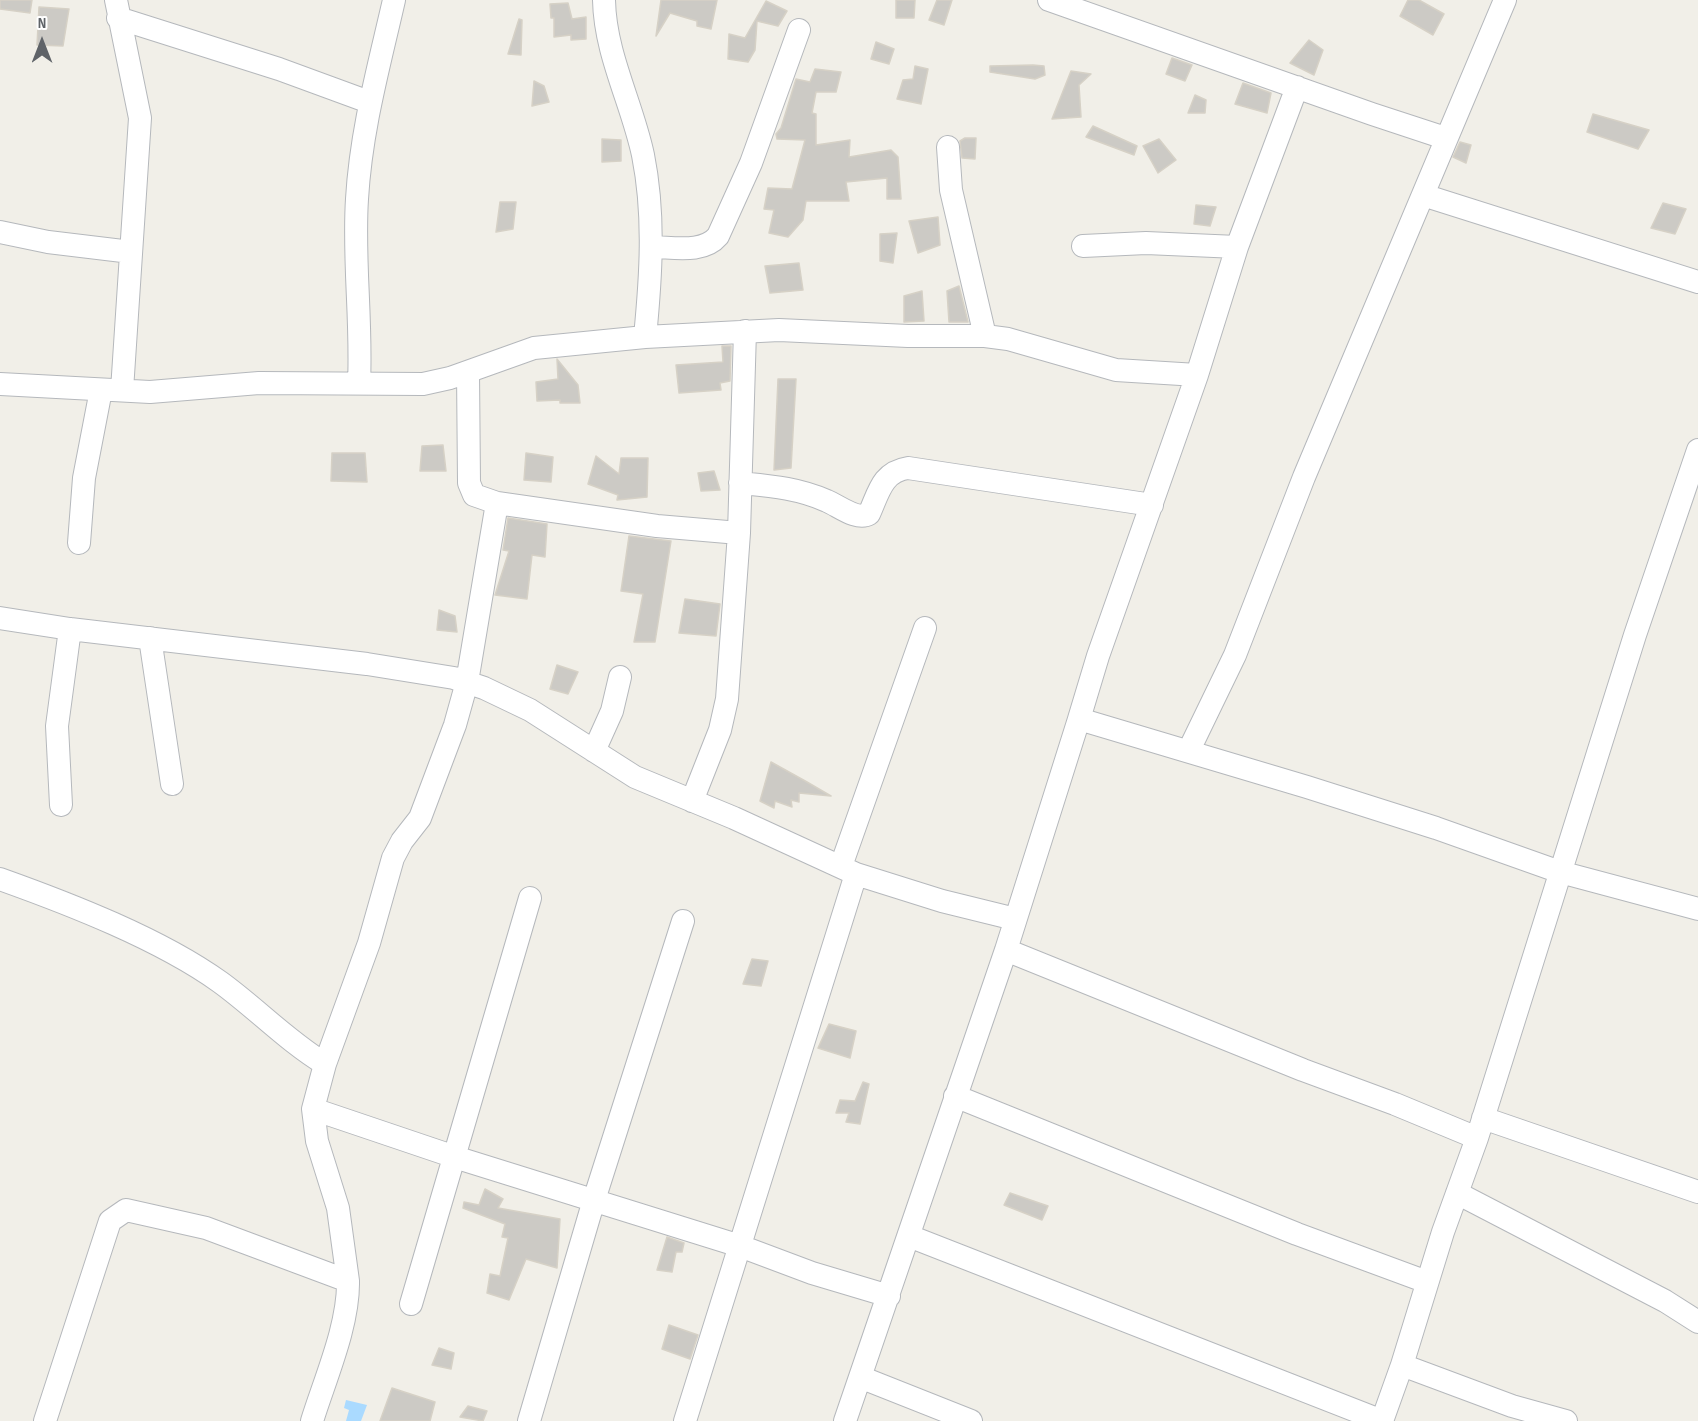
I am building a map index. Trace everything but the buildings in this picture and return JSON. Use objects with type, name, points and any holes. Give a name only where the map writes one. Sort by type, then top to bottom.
[{"type":"street","points":[[359,383],[356,220],[360,158],[369,102],[394,0]]},
{"type":"street","points":[[604,0],[609,39],[643,153],[650,194],[651,247],[645,337]]},
{"type":"street","points":[[1049,0],[1445,138]]},
{"type":"street","points":[[1189,750],[1235,655],[1304,477],[1505,0]]},
{"type":"street","points":[[117,9],[369,102]]},
{"type":"street","points":[[79,543],[84,478],[111,390],[131,252],[140,118],[137,92],[117,9]]},
{"type":"street","points":[[651,247],[697,248],[711,245],[718,236],[751,162],[799,30]]},
{"type":"street","points":[[845,1421],[1006,950],[1098,656],[1197,375],[1238,247],[1297,87]]},
{"type":"street","points":[[948,147],[951,190],[985,336]]},
{"type":"street","points":[[1423,195],[1698,282]]},
{"type":"street","points":[[0,232],[48,242],[131,252]]},
{"type":"street","points":[[1083,246],[1146,243],[1238,247]]},
{"type":"street","points":[[0,384],[150,392],[259,383],[359,383],[394,386],[423,384],[468,372],[534,348],[645,337],[745,331],[985,336],[1008,339],[1116,370],[1197,375]]},
{"type":"street","points":[[692,801],[720,730],[727,699],[739,533],[745,331]]},
{"type":"street","points":[[468,372],[469,483],[474,495],[497,503],[657,526],[739,533]]},
{"type":"street","points":[[909,1236],[1382,1421],[1480,1128],[1635,635],[1698,450]]},
{"type":"street","points":[[740,483],[784,487],[809,493],[858,516],[869,514],[886,479],[894,470],[908,468],[1152,506]]},
{"type":"street","points":[[312,1421],[348,1298],[348,1281],[338,1208],[317,1141],[313,1109],[325,1064],[369,943],[393,858],[402,841],[420,818],[455,725],[467,682],[497,503]]},
{"type":"street","points":[[0,618],[426,672],[467,682],[530,710],[636,777],[848,870],[942,901],[1015,919]]},
{"type":"street","points":[[61,805],[57,726],[70,628]]},
{"type":"street","points":[[685,1421],[740,1246],[848,870],[925,628]]},
{"type":"street","points":[[150,638],[171,784]]},
{"type":"street","points":[[594,751],[612,711],[620,677]]},
{"type":"street","points":[[1079,719],[1189,750],[1436,828],[1560,872],[1698,909]]},
{"type":"street","points":[[0,879],[165,949],[219,981],[307,1053],[325,1064]]},
{"type":"street","points":[[411,1304],[530,898]]},
{"type":"street","points":[[529,1421],[594,1200],[683,921]]},
{"type":"street","points":[[1006,950],[1303,1071],[1395,1104],[1698,1192]]},
{"type":"street","points":[[955,1096],[1298,1234],[1427,1282]]},
{"type":"street","points":[[313,1109],[453,1156],[740,1246],[812,1273],[889,1296]]},
{"type":"street","points":[[1457,1193],[1665,1301],[1698,1322]]},
{"type":"street","points":[[45,1421],[110,1221],[116,1214],[126,1210],[207,1228],[348,1281]]},
{"type":"street","points":[[1402,1365],[1516,1414],[1566,1421]]},
{"type":"street","points":[[860,1377],[971,1421]]},
{"type":"water","points":[[346,1400],[367,1405],[361,1421],[346,1421],[349,1410],[344,1408]]}]
